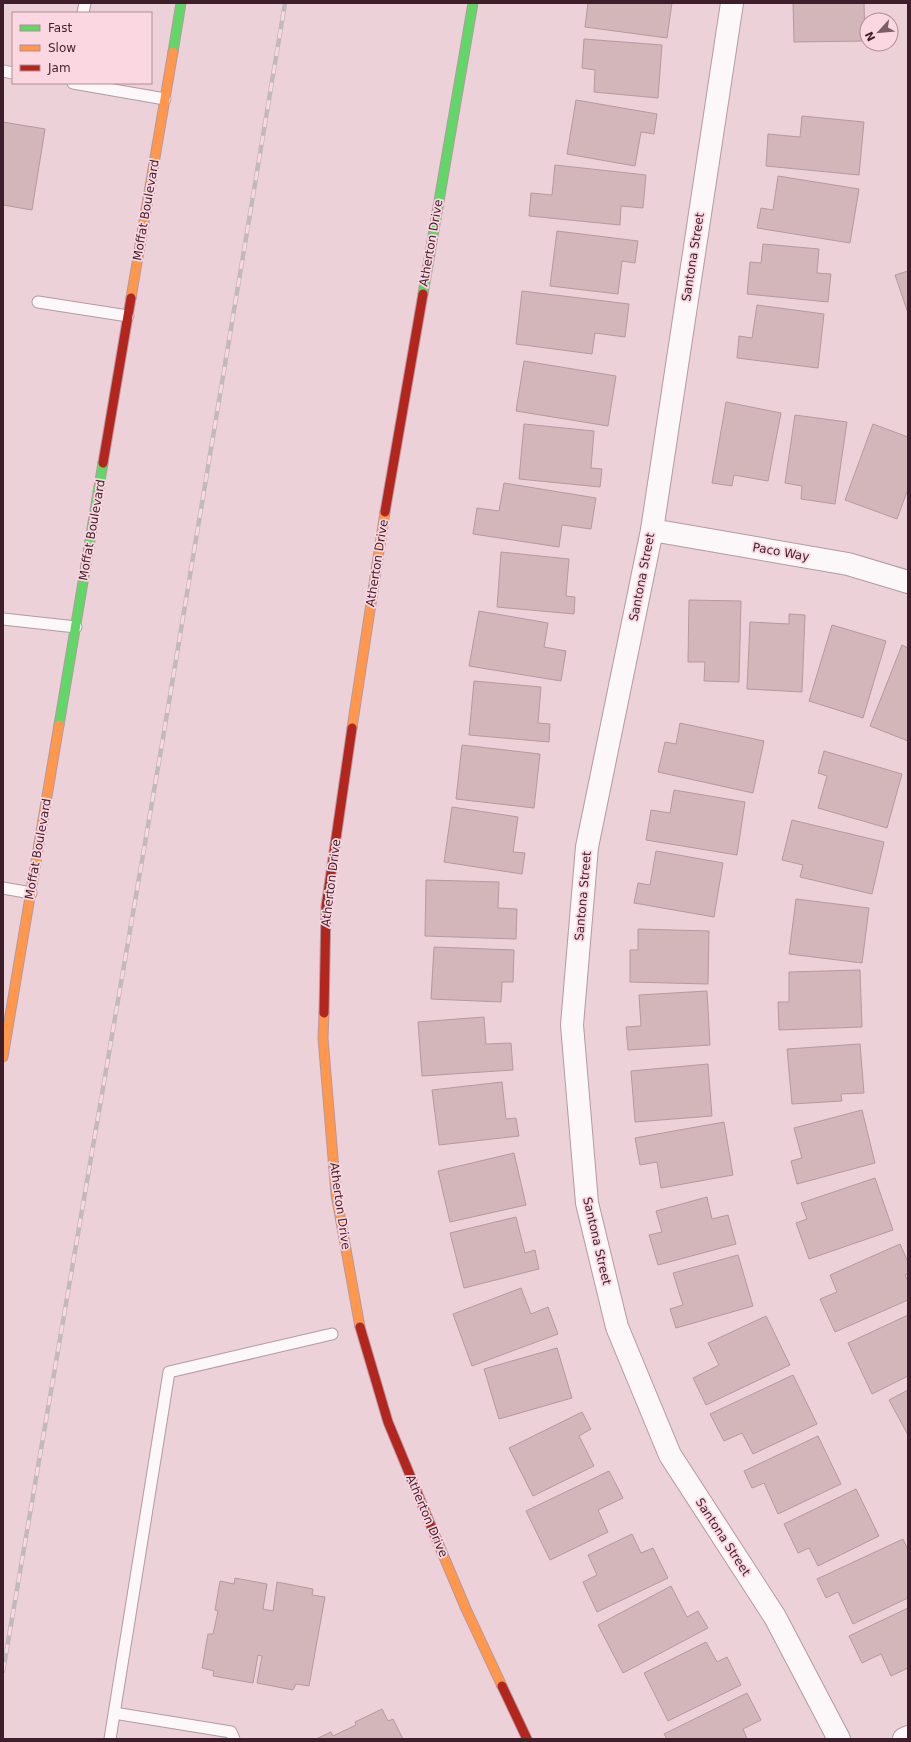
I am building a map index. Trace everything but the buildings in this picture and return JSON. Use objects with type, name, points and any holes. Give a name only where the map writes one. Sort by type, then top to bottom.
[{"type":"street","name":"Moffat Boulevard","points":[[3,1057],[165,99],[179,3]]},
{"type":"street","name":"Atherton Drive","points":[[473,3],[380,540],[327,899],[323,1038],[336,1194],[358,1320],[388,1422],[466,1609],[527,1739]]},
{"type":"street","name":"Santona Street","points":[[732,3],[652,530],[587,847],[572,1025],[587,1202],[617,1327],[670,1455],[775,1617],[839,1739]]},
{"type":"street","name":"Paco Way","points":[[652,530],[848,564],[908,582]]},
{"type":"street","points":[[904,1739],[908,1737]]},
{"type":"lane","points":[[79,84],[165,99]]},
{"type":"lane","points":[[38,302],[128,316]]},
{"type":"lane","points":[[3,618],[76,627]]},
{"type":"lane","points":[[3,888],[31,893]]},
{"type":"lane","points":[[110,1739],[169,1372],[332,1334]]},
{"type":"lane","points":[[114,1713],[231,1732],[234,1739]]},
{"type":"railway","points":[[3,1671],[162,744],[285,3]]},
{"type":"traffic: fast","points":[[173,52],[181,3]]},
{"type":"traffic: fast","points":[[423,294],[473,3]]},
{"type":"traffic: fast","points":[[59,725],[103,463]]},
{"type":"traffic: slow","points":[[131,298],[173,52]]},
{"type":"traffic: slow","points":[[352,728],[385,512]]},
{"type":"traffic: slow","points":[[3,1057],[59,725]]},
{"type":"traffic: slow","points":[[324,1013],[323,1038],[336,1194],[360,1327]]},
{"type":"traffic: slow","points":[[436,1538],[466,1609],[502,1686]]},
{"type":"traffic: jam","points":[[385,512],[423,294]]},
{"type":"traffic: jam","points":[[103,463],[131,298]]},
{"type":"traffic: jam","points":[[324,1013],[326,907],[352,728]]},
{"type":"traffic: jam","points":[[360,1327],[388,1422],[436,1538]]},
{"type":"traffic: jam","points":[[502,1686],[527,1739]]}]
